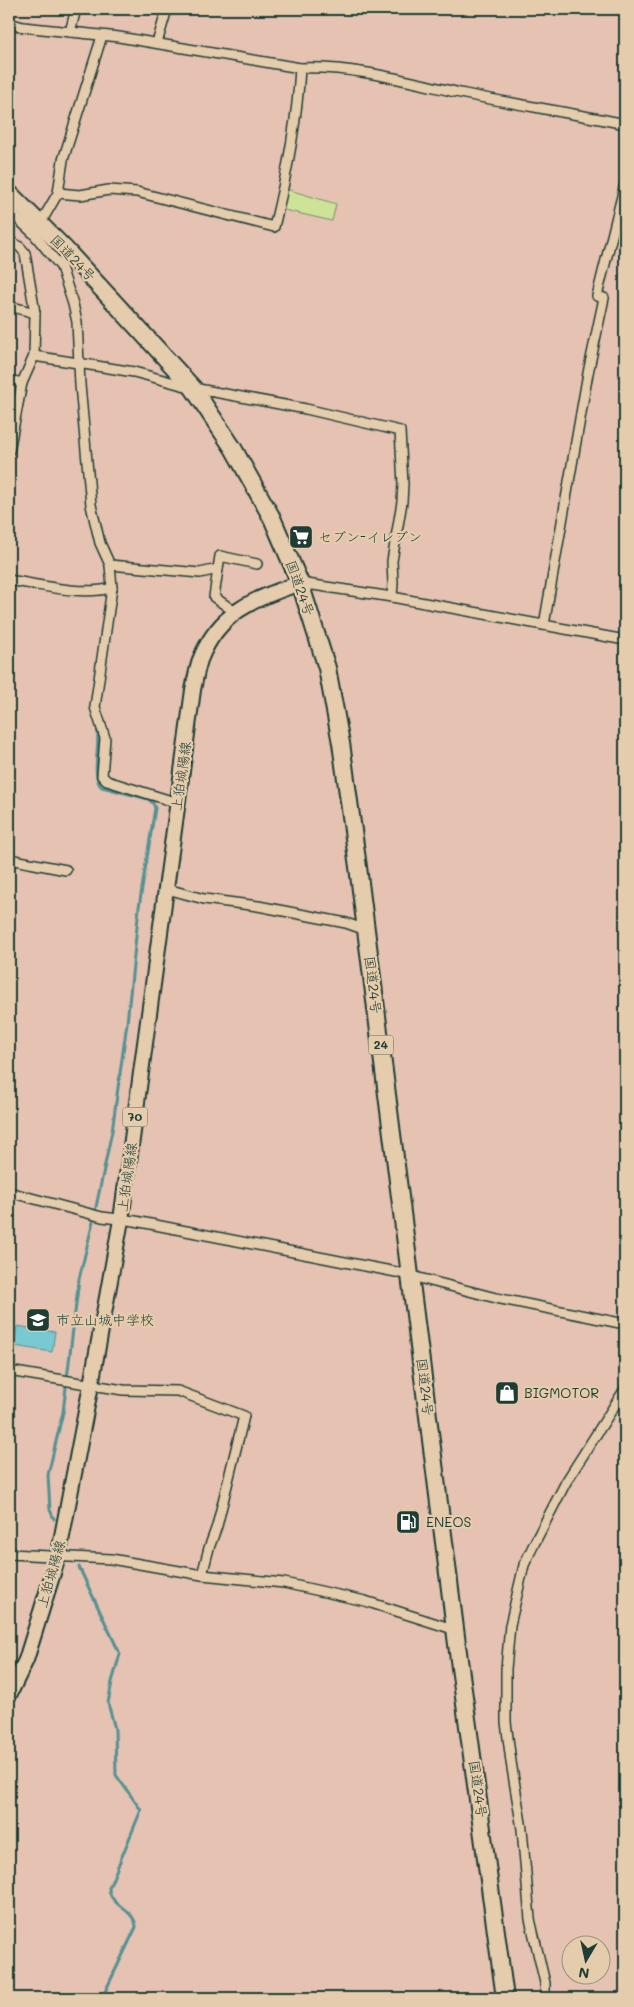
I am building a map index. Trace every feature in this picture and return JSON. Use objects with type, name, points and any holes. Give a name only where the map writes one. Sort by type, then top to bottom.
[{"type":"highway","name":"国道24号","points":[[9,194],[90,275],[193,388],[232,448],[272,518],[300,583],[326,668],[339,733],[366,930],[505,1998]]},
{"type":"main road","name":"上狛城陽線","points":[[9,1695],[26,1660],[58,1556],[91,1385],[121,1220],[193,690],[200,660],[213,635],[235,612],[256,599],[300,583]]},
{"type":"street","points":[[70,32],[76,9]]},
{"type":"street","points":[[157,43],[167,9]]},
{"type":"street","points":[[9,23],[23,27],[119,37],[300,68],[329,67],[395,78],[465,94],[625,124]]},
{"type":"street","points":[[40,224],[58,193],[63,160],[102,36]]},
{"type":"street","points":[[58,193],[80,195],[109,190],[137,192],[274,227],[288,171],[298,101],[300,68]]},
{"type":"street","points":[[544,625],[588,374],[604,298],[597,296],[625,184]]},
{"type":"street","points":[[9,212],[33,233],[61,267],[77,322],[78,363],[91,505],[100,543],[110,565],[112,588],[95,707],[105,738],[102,776],[106,781],[178,803]]},
{"type":"street","points":[[9,240],[20,247],[25,253],[35,313],[34,356],[22,383],[9,451]]},
{"type":"street","points":[[9,306],[35,313]]},
{"type":"street","points":[[34,356],[134,372],[193,388],[400,431],[403,484],[402,502],[392,561],[394,582],[392,597]]},
{"type":"street","points":[[9,380],[22,383]]},
{"type":"street","points":[[235,612],[214,597],[220,556],[257,564]]},
{"type":"street","points":[[110,565],[200,573],[218,569]]},
{"type":"street","points":[[9,580],[60,588],[102,591],[112,588]]},
{"type":"street","points":[[300,583],[392,597],[625,640]]},
{"type":"street","points":[[9,859],[66,870]]},
{"type":"street","points":[[167,889],[204,899],[258,906],[346,923],[366,930]]},
{"type":"street","points":[[9,1192],[95,1216],[198,1232],[388,1270],[496,1298],[625,1324]]},
{"type":"street","points":[[9,1371],[133,1391],[178,1391],[244,1416],[217,1526],[208,1548],[202,1575]]},
{"type":"street","points":[[545,1998],[544,1983],[530,1919],[522,1829],[506,1722],[506,1669],[510,1625],[524,1565],[535,1542],[566,1482],[625,1389]]},
{"type":"street","points":[[9,1554],[111,1559],[202,1575],[284,1583],[365,1601],[457,1630]]},
{"type":"green space","points":[[286,189],[336,204],[332,221],[280,209]]},
{"type":"water","points":[[17,1326],[55,1332],[52,1352],[14,1346]]},
{"type":"waterway","points":[[54,1519],[50,1510],[48,1475],[63,1412],[79,1279],[112,1131],[127,1023],[139,907],[155,808],[148,799],[102,787],[99,783],[96,769],[97,728]]},
{"type":"waterway","points":[[79,1567],[120,1654],[108,1703],[115,1729],[116,1775],[141,1810],[109,1888],[113,1899],[127,1911],[135,1921],[136,1927],[102,1998]]},
{"type":"place","name":"セブン-イレブン","points":[[301,537]]},
{"type":"place","name":"市立山城中学校","points":[[38,1320]]},
{"type":"place","name":"BIGMOTOR","points":[[507,1393]]},
{"type":"place","name":"ENEOS","points":[[408,1522]]}]
